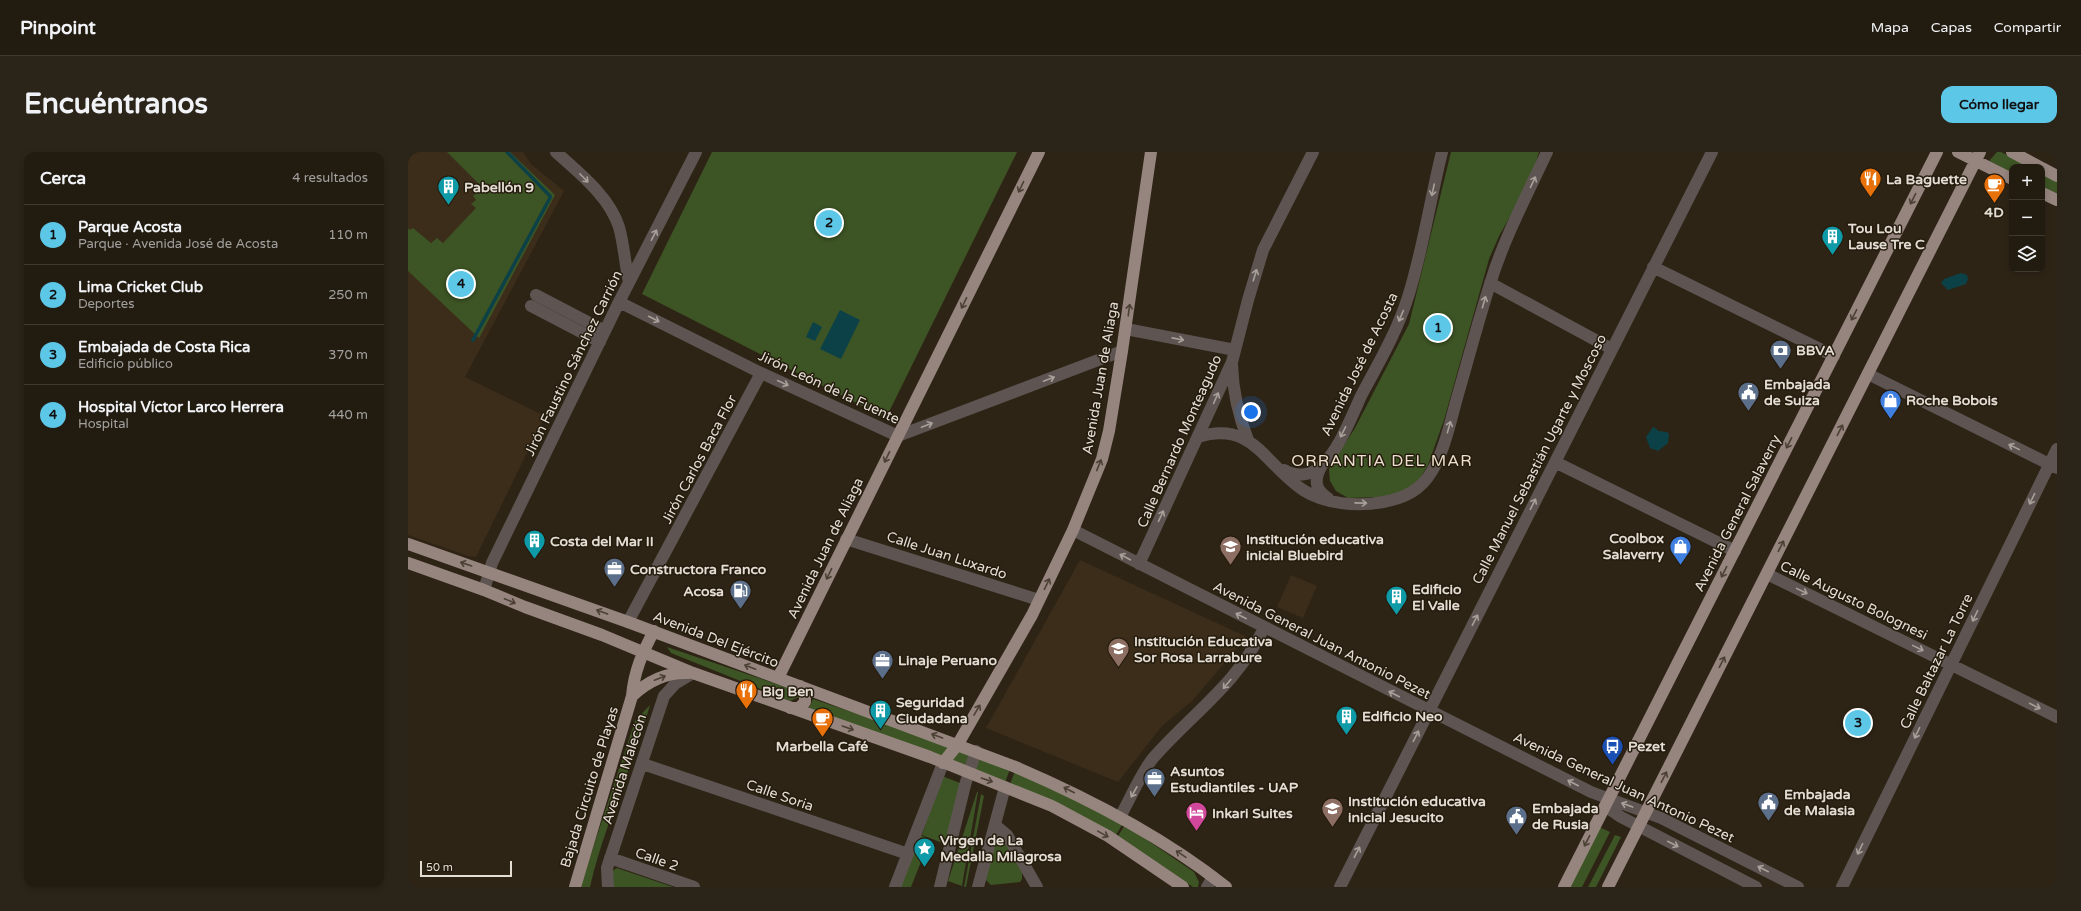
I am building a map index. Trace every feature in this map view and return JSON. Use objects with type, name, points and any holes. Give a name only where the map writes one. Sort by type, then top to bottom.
[{"type":"main road","name":"Avenida Juan de Aliaga","points":[[778,678],[1039,152]]},
{"type":"main road","name":"Avenida Juan de Aliaga","points":[[943,762],[958,744],[1039,600],[1073,530],[1102,459],[1109,431],[1126,329],[1151,152]]},
{"type":"main road","name":"Avenida General Salaverry","points":[[1564,887],[1938,152]]},
{"type":"main road","points":[[1958,152],[1978,157],[2009,177]]},
{"type":"main road","points":[[2012,152],[2035,164]]},
{"type":"main road","points":[[1608,887],[1978,157]]},
{"type":"main road","points":[[2045,169],[2057,176]]},
{"type":"main road","points":[[2045,194],[2057,200]]},
{"type":"main road","name":"Avenida Del Ejército","points":[[408,544],[654,631],[958,744],[1066,788],[1180,853],[1210,882],[1226,887]]},
{"type":"main road","points":[[408,563],[602,635],[693,673],[943,762],[1052,806],[1108,836],[1183,887]]},
{"type":"main road","name":"Bajada Circuito de Playas","points":[[575,887],[632,696],[637,667],[642,653],[654,631]]},
{"type":"main road","name":"Bajada Circuito de Playas","points":[[632,696],[649,682],[659,677],[670,674],[693,673]]},
{"type":"main road","points":[[790,708],[798,708],[805,702],[805,693],[800,686]]},
{"type":"street","points":[[556,152],[601,196],[614,216],[624,250],[625,265],[629,282]]},
{"type":"street","name":"Jirón Faustino Sánchez Carrión","points":[[484,590],[489,572],[602,337],[696,152]]},
{"type":"street","name":"Calle Bernardo Monteagudo","points":[[1139,564],[1198,438],[1234,356],[1263,250],[1313,152]]},
{"type":"street","name":"Avenida José de Acosta","points":[[1335,502],[1317,488],[1316,478],[1321,467],[1342,435],[1394,332],[1408,298],[1418,264],[1442,152]]},
{"type":"street","points":[[1126,329],[1234,356],[1234,395],[1248,440],[1303,490],[1335,502],[1375,503],[1405,497],[1423,484],[1433,470],[1446,439],[1490,283],[1506,238],[1547,152]]},
{"type":"street","name":"Calle Manuel Sebastián Ugarte y Moscoso","points":[[1340,887],[1712,152]]},
{"type":"street","points":[[624,250],[630,256],[636,257],[644,254]]},
{"type":"street","points":[[1654,267],[1834,356]]},
{"type":"street","points":[[1490,283],[1612,349]]},
{"type":"street","points":[[536,295],[602,337]]},
{"type":"street","name":"Jirón León de la Fuente","points":[[619,302],[761,373],[898,436],[1122,351]]},
{"type":"street","points":[[531,306],[602,337]]},
{"type":"street","name":"Jirón Carlos Baca Flor","points":[[628,622],[761,373]]},
{"type":"street","points":[[1868,374],[2053,466]]},
{"type":"street","points":[[1198,438],[1211,434],[1223,433],[1248,440]]},
{"type":"street","name":"Calle Baltazar La Torre","points":[[1842,887],[1951,664],[2053,466],[2057,449]]},
{"type":"street","points":[[1555,462],[1735,551]]},
{"type":"street","points":[[1277,467],[1297,475],[1305,475],[1321,467]]},
{"type":"street","name":"Avenida General Juan Antonio Pezet","points":[[1073,530],[1607,802],[1639,826],[1756,887]]},
{"type":"street","name":"Calle Juan Luxardo","points":[[846,539],[1039,600]]},
{"type":"street","name":"Calle Augusto Bolognesi","points":[[1767,574],[2057,717]]},
{"type":"street","points":[[1120,818],[1153,758],[1220,692],[1245,663],[1264,628]]},
{"type":"street","name":"Avenida Malecón","points":[[608,887],[607,868],[643,764],[664,696],[675,684],[693,673]]},
{"type":"street","points":[[940,887],[968,773],[976,751]]},
{"type":"street","points":[[895,887],[943,762]]},
{"type":"street","name":"Calle Soria","points":[[643,764],[908,854]]},
{"type":"street","points":[[978,887],[1005,787]]},
{"type":"street","name":"Avenida General Juan Antonio Pezet","points":[[1607,802],[1646,812],[1661,818],[1798,887]]},
{"type":"street","points":[[995,825],[1007,835],[1037,887]]},
{"type":"street","name":"Calle 2","points":[[610,858],[694,887]]},
{"type":"shaded area","points":[[408,152],[523,152],[531,164],[564,191],[465,377],[545,416],[476,557],[468,556],[408,535]]},
{"type":"shaded area","name":"Institución Educativa Sor Rosa Larrabure","points":[[1080,560],[1247,637],[1192,701],[1162,726],[1118,782],[986,728]]},
{"type":"shaded area","points":[[1291,575],[1317,586],[1303,618],[1277,607]]},
{"type":"green space","points":[[447,152],[510,152],[555,195],[479,338],[408,271],[408,228],[410,230],[413,228],[431,243],[437,238],[443,243],[476,208],[471,204],[476,200],[473,196],[482,187]]},
{"type":"green space","points":[[712,152],[1017,152],[886,418],[642,294]]},
{"type":"green space","points":[[1451,152],[1539,152],[1530,182],[1499,236],[1489,259],[1444,420],[1428,465],[1419,480],[1404,492],[1377,497],[1348,498],[1336,491],[1330,481],[1329,469],[1355,428],[1409,324]]},
{"type":"green space","points":[[1997,152],[2001,152],[2026,164],[2009,164],[2009,171],[1989,161]]},
{"type":"green space","points":[[2045,173],[2057,179],[2057,194],[2045,188]]},
{"type":"green space","points":[[667,647],[797,691],[799,697],[790,701],[671,653]]},
{"type":"green space","points":[[813,699],[974,753],[969,767],[809,708]]},
{"type":"green space","points":[[650,705],[603,841],[590,887],[580,887],[635,721]]},
{"type":"green space","points":[[977,755],[1010,769],[1005,783],[972,769]]},
{"type":"green space","points":[[1015,771],[1123,823],[1116,835],[1010,784]]},
{"type":"green space","points":[[942,776],[965,785],[950,846],[922,835]]},
{"type":"green space","points":[[978,792],[962,886],[948,881]]},
{"type":"green space","points":[[981,794],[984,796],[966,887],[964,887]]},
{"type":"green space","points":[[1125,825],[1194,872],[1199,882],[1198,887],[1193,887],[1118,836]]},
{"type":"green space","points":[[1599,827],[1610,832],[1582,887],[1568,887]]},
{"type":"green space","points":[[920,835],[930,839],[911,887],[900,887]]},
{"type":"green space","points":[[1615,835],[1621,837],[1596,887],[1588,887]]},
{"type":"green space","points":[[1000,841],[1005,843],[1022,872],[1022,879],[1020,882],[991,885],[986,880],[994,844]]},
{"type":"green space","points":[[617,868],[673,887],[613,887],[612,871]]},
{"type":"water","points":[[1961,273],[1967,275],[1968,279],[1966,284],[1948,290],[1941,283],[1944,279]]},
{"type":"water","points":[[840,310],[860,320],[841,359],[820,349]]},
{"type":"water","points":[[813,322],[822,327],[815,341],[806,337]]},
{"type":"water","points":[[1653,427],[1658,431],[1667,432],[1669,434],[1668,443],[1658,451],[1650,448],[1646,437]]},
{"type":"waterway","points":[[473,340],[550,198],[550,196],[507,152]]},
{"type":"place","name":"La Baguette","points":[[1870,198]]},
{"type":"place","name":"4D","points":[[1994,204]]},
{"type":"place","name":"Pabellón 9","points":[[448,206]]},
{"type":"place","name":"Lima Cricket Club","points":[[829,223]]},
{"type":"place","name":"Tou Lou Lause Tre C","points":[[1832,256]]},
{"type":"place","name":"Hospital Víctor Larco Herrera","points":[[461,284]]},
{"type":"place","name":"Parque Acosta","points":[[1438,328]]},
{"type":"place","name":"BBVA","points":[[1780,370]]},
{"type":"place","name":"Embajada de Suiza","points":[[1749,412]]},
{"type":"place","name":"Roche Bobois","points":[[1890,420]]},
{"type":"place","name":"Costa del Mar II","points":[[534,560]]},
{"type":"place","name":"Institución educativa inicial Bluebird","points":[[1230,566]]},
{"type":"place","name":"Coolbox Salaverry","points":[[1680,566]]},
{"type":"place","name":"Constructora Franco","points":[[614,588]]},
{"type":"place","name":"Acosa","points":[[740,610]]},
{"type":"place","name":"Edificio El Valle","points":[[1396,616]]},
{"type":"place","name":"Institución Educativa Sor Rosa Larrabure","points":[[1119,668]]},
{"type":"place","name":"Linaje Peruano","points":[[883,680]]},
{"type":"place","name":"Big Ben","points":[[746,710]]},
{"type":"place","name":"Embajada de Costa Rica","points":[[1858,723]]},
{"type":"place","name":"Seguridad Ciudadana","points":[[880,730]]},
{"type":"place","name":"Edificio Neo","points":[[1346,736]]},
{"type":"place","name":"Marbella Café","points":[[822,738]]},
{"type":"place","name":"Pezet","points":[[1612,766]]},
{"type":"place","name":"Asuntos Estudiantiles - UAP","points":[[1154,798]]},
{"type":"place","name":"Embajada de Malasia","points":[[1768,822]]},
{"type":"place","name":"Institución educativa inicial Jesucito","points":[[1332,828]]},
{"type":"place","name":"Inkari Suites","points":[[1196,832]]},
{"type":"place","name":"Embajada de Rusia","points":[[1517,836]]},
{"type":"place","name":"Virgen de La Medalla Milagrosa","points":[[925,868]]},
{"type":"district","name":"ORRANTIA DEL MAR","points":[[1382,460]]}]
